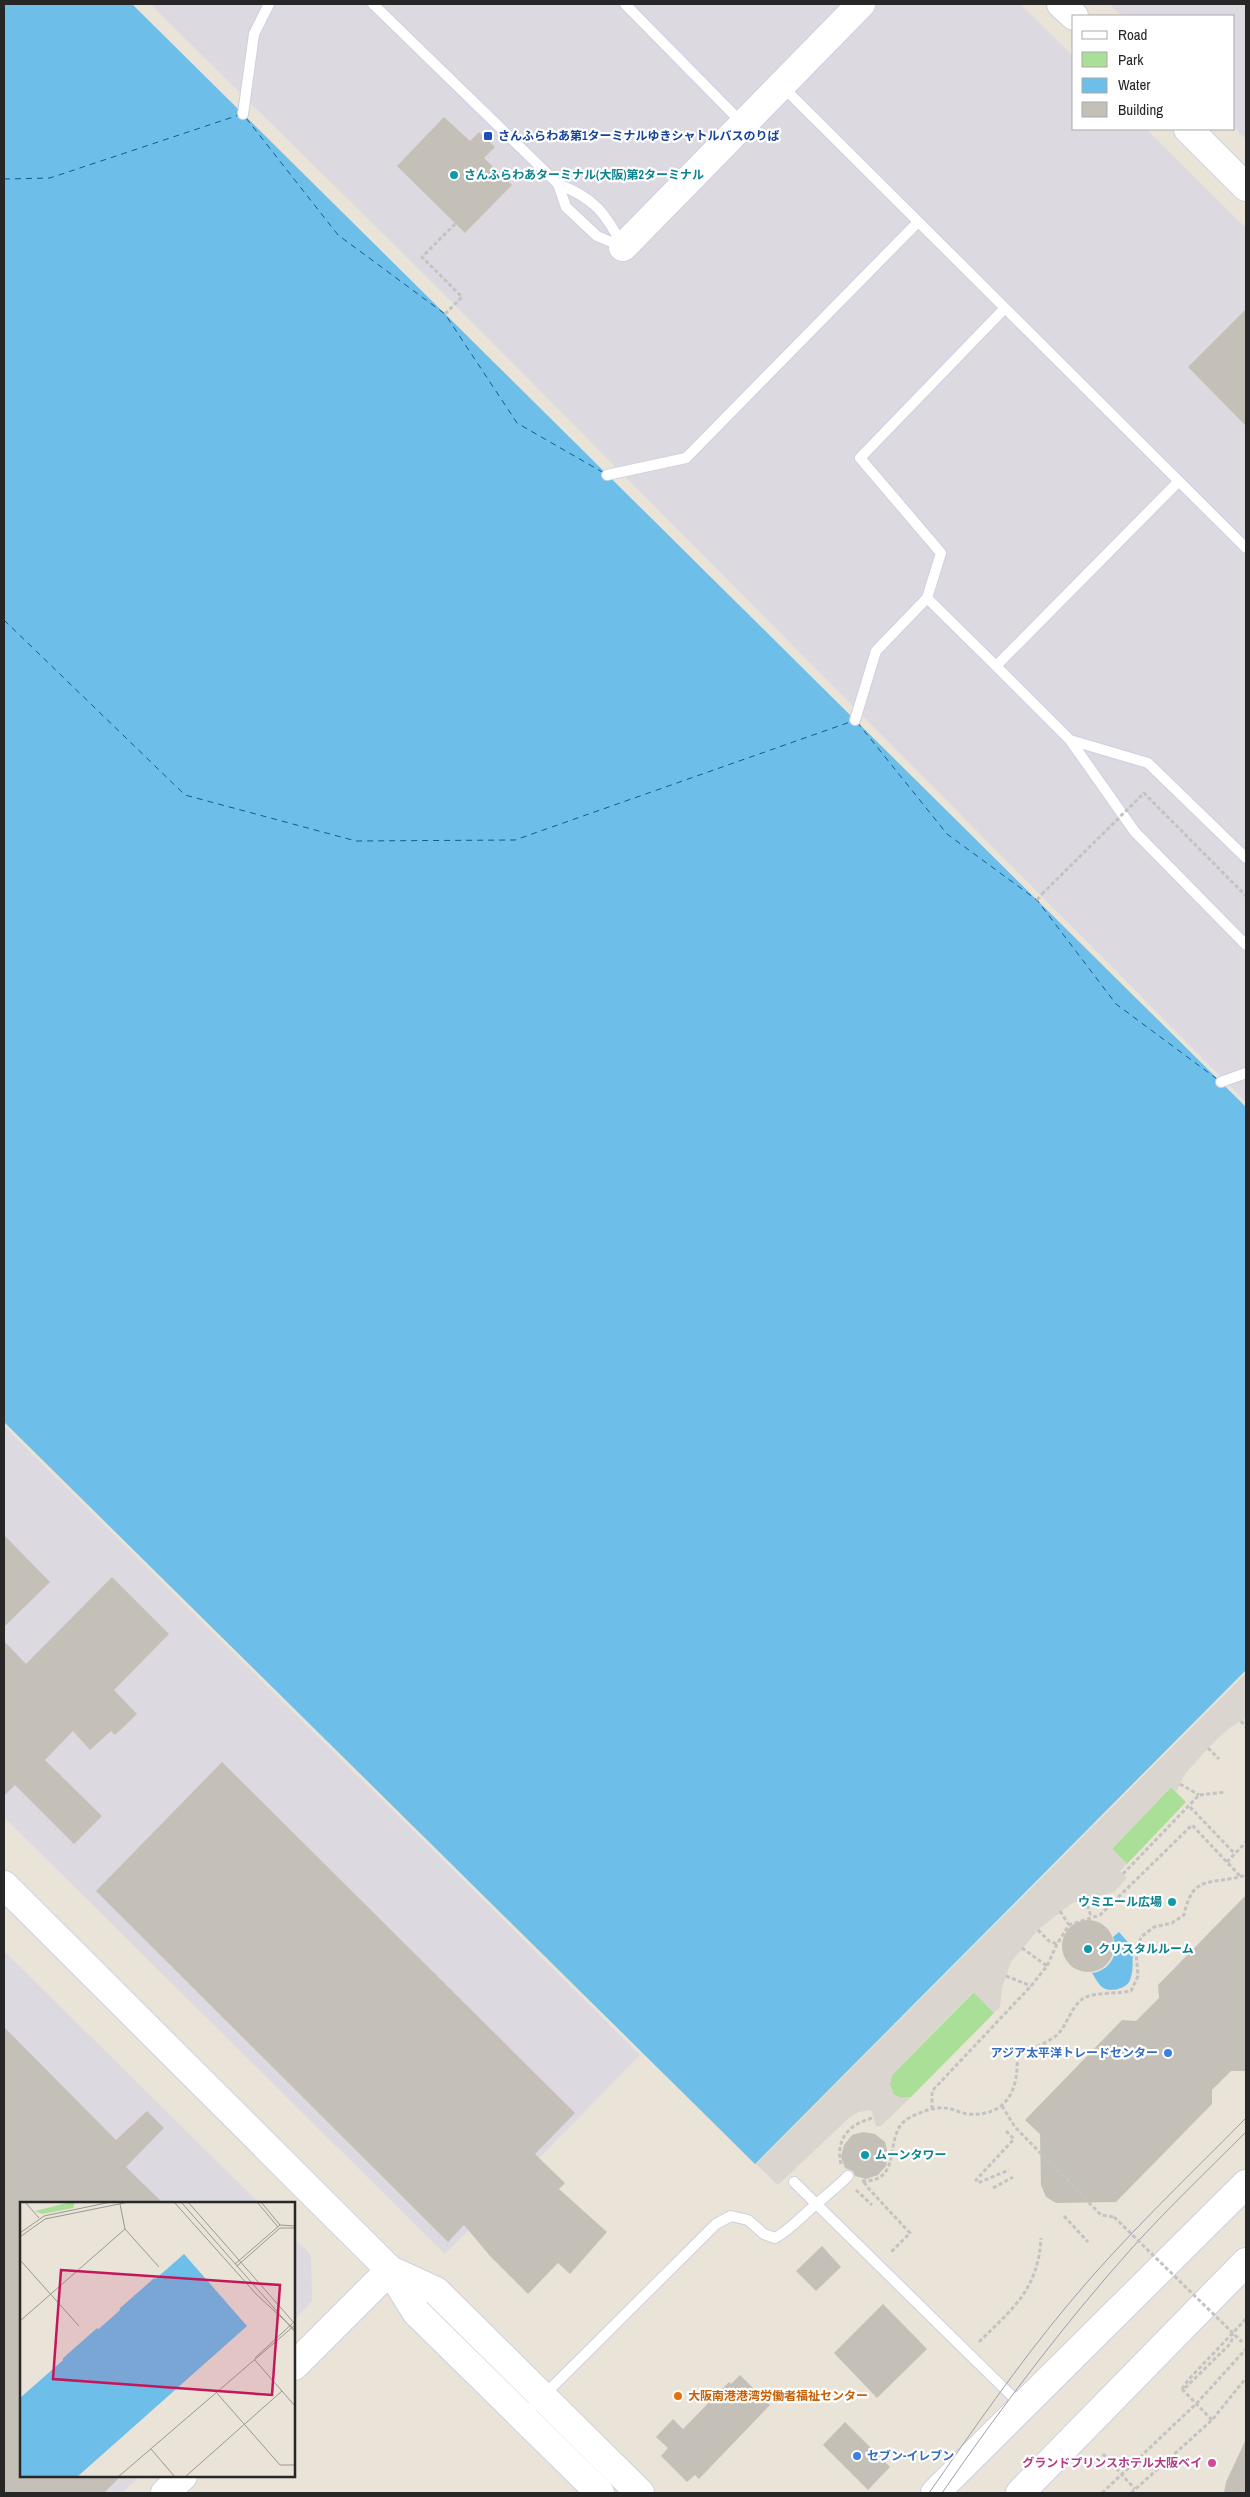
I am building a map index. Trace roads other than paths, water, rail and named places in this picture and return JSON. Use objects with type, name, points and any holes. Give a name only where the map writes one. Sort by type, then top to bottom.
[{"type":"street","points":[[623,247],[861,4]]},
{"type":"street","points":[[1062,4],[1073,15]]},
{"type":"street","points":[[1189,130],[1246,187]]},
{"type":"street","points":[[4,1885],[390,2270],[416,2312],[600,2493]]},
{"type":"street","points":[[935,2493],[1246,2184]]},
{"type":"street","points":[[1020,2493],[1246,2262]]},
{"type":"street","points":[[295,2365],[390,2270]]},
{"type":"street","points":[[390,2270],[436,2291],[640,2493]]},
{"type":"street","points":[[165,2493],[182,2477]]},
{"type":"lane","points":[[243,114],[254,34],[269,4]]},
{"type":"lane","points":[[373,4],[558,184],[582,193],[610,221],[623,247]]},
{"type":"lane","points":[[625,4],[744,125]]},
{"type":"lane","points":[[782,86],[917,223],[1246,548]]},
{"type":"lane","points":[[558,184],[566,207],[597,236],[623,247]]},
{"type":"lane","points":[[607,475],[686,458],[917,223]]},
{"type":"lane","points":[[856,720],[876,651],[927,598],[941,553],[860,458],[1004,308]]},
{"type":"lane","points":[[996,666],[1179,482]]},
{"type":"lane","points":[[927,598],[1070,740],[1135,832],[1246,945]]},
{"type":"lane","points":[[1070,740],[1148,763],[1246,858]]},
{"type":"lane","points":[[1221,1082],[1246,1073]]},
{"type":"lane","points":[[522,2417],[716,2224],[731,2216],[748,2220],[764,2234],[776,2238],[788,2231],[816,2204],[832,2194],[850,2176]]},
{"type":"lane","points":[[794,2182],[1022,2407]]},
{"type":"water","points":[[4,4],[132,4],[1246,1107],[1246,1670],[755,2164],[4,1422]]},
{"type":"water","points":[[1119,1932],[1133,1948],[1132,1972],[1130,1980],[1125,1986],[1109,1990],[1101,1986],[1092,1973],[1104,1969],[1112,1960],[1115,1949],[1113,1937]]},
{"type":"tram line","points":[[929,2493],[1013,2375],[1087,2282],[1131,2234],[1246,2118]]},
{"type":"tram line","points":[[942,2493],[1033,2368],[1106,2277],[1160,2218],[1246,2132]]},
{"type":"place","name":"さんふらわあ第1ターミナルゆきシャトルバスのりば","points":[[488,136]]},
{"type":"place","name":"さんふらわあターミナル(大阪)第2ターミナル","points":[[454,175]]},
{"type":"place","name":"ウミエール広場","points":[[1172,1902]]},
{"type":"place","name":"クリスタルルーム","points":[[1088,1949]]},
{"type":"place","name":"アジア太平洋トレードセンター","points":[[1168,2053]]},
{"type":"place","name":"ムーンタワー","points":[[865,2155]]},
{"type":"place","name":"大阪南港港湾労働者福祉センター","points":[[678,2396]]},
{"type":"place","name":"セブン-イレブン","points":[[857,2456]]},
{"type":"place","name":"グランドプリンスホテル大阪ベイ","points":[[1212,2463]]}]
